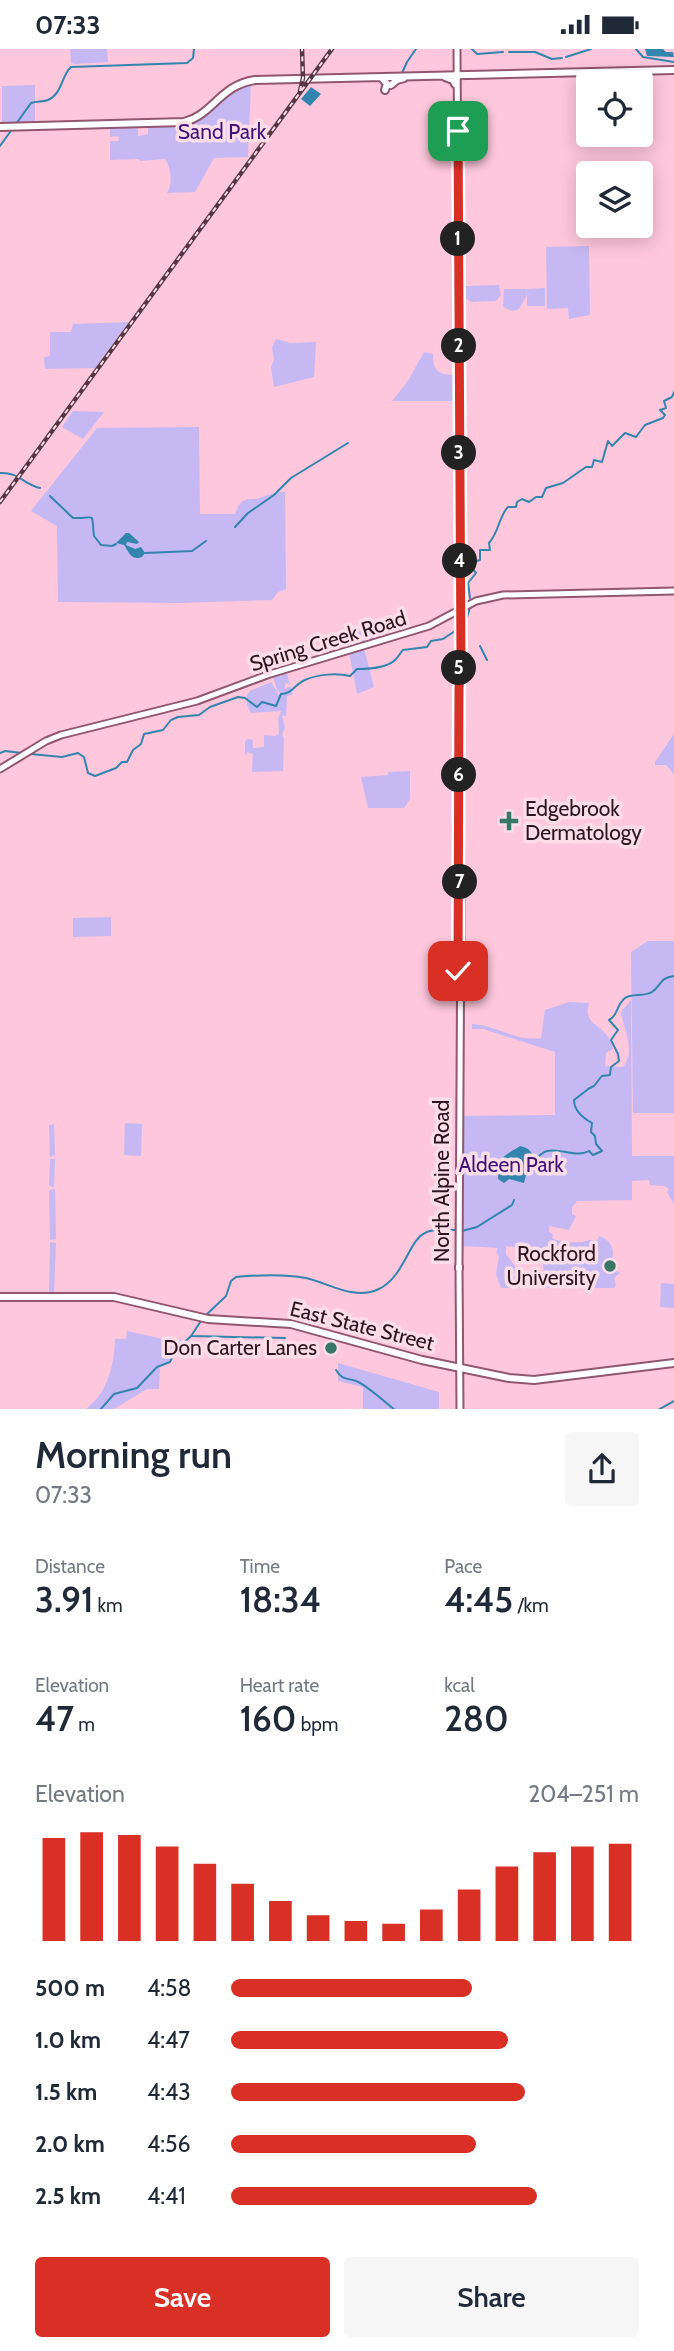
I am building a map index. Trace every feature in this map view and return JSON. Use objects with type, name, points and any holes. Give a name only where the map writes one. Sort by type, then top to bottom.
[{"type":"main road","name":"North Alpine Road","points":[[456,49],[460,610],[460,1409]]},
{"type":"main road","points":[[383,77],[398,69],[405,77]]},
{"type":"main road","points":[[0,127],[184,122],[195,119],[225,92],[242,83],[256,80],[674,71]]},
{"type":"main road","points":[[383,77],[388,87],[405,77]]},
{"type":"main road","name":"Spring Creek Road","points":[[0,769],[61,735],[197,701],[262,677],[429,626],[460,610],[503,595],[674,591]]},
{"type":"main road","points":[[460,867],[466,857]]},
{"type":"main road","name":"East State Street","points":[[0,1297],[114,1297],[208,1319],[291,1324],[450,1366],[509,1378],[534,1380],[674,1363]]},
{"type":"main road","points":[[450,1366],[457,1364],[460,1357]]},
{"type":"main road","points":[[460,1357],[468,1370]]},
{"type":"main road","points":[[450,1366],[457,1370],[460,1377]]},
{"type":"main road","points":[[460,1377],[463,1370],[468,1370]]},
{"type":"green space","points":[[70,49],[107,49],[108,62],[71,63]]},
{"type":"green space","name":"Sand Park","points":[[251,83],[248,157],[214,158],[195,192],[167,193],[170,176],[165,159],[110,160],[110,141],[119,141],[118,136],[110,137],[110,127],[138,126],[138,136],[148,134],[148,126],[187,124],[235,88]]},
{"type":"green space","points":[[35,85],[35,126],[2,127],[2,86]]},
{"type":"green space","points":[[589,246],[590,315],[569,319],[568,308],[547,309],[546,247]]},
{"type":"green space","points":[[499,285],[501,295],[496,301],[471,302],[464,297],[465,286]]},
{"type":"green space","points":[[545,288],[545,306],[527,306],[527,295],[519,309],[512,311],[503,307],[504,289],[526,289],[527,292],[527,289]]},
{"type":"green space","points":[[129,322],[95,368],[45,369],[44,357],[50,356],[50,332],[71,332],[73,324]]},
{"type":"green space","points":[[276,339],[291,343],[316,342],[314,377],[274,387],[271,367],[274,360],[272,347]]},
{"type":"green space","points":[[424,352],[433,354],[438,371],[455,375],[455,401],[392,401],[408,381]]},
{"type":"green space","points":[[73,411],[104,412],[83,439],[62,427]]},
{"type":"green space","points":[[199,427],[200,514],[235,514],[246,499],[258,499],[285,492],[286,589],[278,592],[272,600],[180,603],[58,602],[57,526],[31,511],[97,428]]},
{"type":"green space","points":[[351,628],[373,628],[373,641],[351,648]]},
{"type":"green space","points":[[364,648],[374,687],[357,694],[349,652]]},
{"type":"green space","points":[[287,673],[290,685],[285,682],[285,689],[290,686],[293,694],[287,696],[286,716],[282,716],[285,727],[282,735],[283,771],[252,772],[253,754],[247,752],[245,756],[245,741],[253,740],[253,748],[264,747],[264,735],[279,734],[278,719],[281,711],[251,713],[247,705],[247,695],[271,682],[279,695],[273,677],[281,677]]},
{"type":"green space","points":[[674,734],[674,774],[666,765],[655,765],[655,762]]},
{"type":"green space","points":[[410,771],[410,799],[404,808],[368,808],[361,777]]},
{"type":"green space","points":[[111,917],[111,936],[73,937],[73,918]]},
{"type":"green space","points":[[648,941],[674,941],[674,1113],[633,1113],[631,952]]},
{"type":"green space","name":"Aldeen Park","points":[[631,1000],[632,1156],[674,1156],[674,1204],[667,1192],[669,1189],[664,1186],[650,1185],[649,1180],[632,1181],[632,1200],[577,1201],[572,1207],[572,1214],[576,1216],[569,1230],[549,1226],[552,1238],[558,1240],[597,1241],[599,1236],[608,1241],[613,1253],[608,1266],[620,1273],[614,1278],[614,1288],[544,1288],[543,1261],[533,1255],[516,1251],[515,1247],[506,1246],[506,1254],[517,1269],[512,1275],[519,1276],[523,1288],[501,1288],[496,1274],[498,1248],[463,1246],[462,1116],[555,1115],[555,1052],[483,1029],[472,1029],[472,1024],[524,1038],[541,1038],[545,1010],[569,1002],[589,1003],[590,1019],[604,1032],[613,1047],[606,1053],[605,1066],[623,1067],[627,1061],[629,1047],[621,1012]]},
{"type":"green space","points":[[125,1123],[142,1124],[141,1156],[124,1155]]},
{"type":"green space","points":[[54,1124],[55,1155],[50,1157],[49,1125]]},
{"type":"green space","points":[[50,1159],[55,1159],[54,1187],[49,1186]]},
{"type":"green space","points":[[55,1189],[56,1239],[50,1240],[49,1190]]},
{"type":"green space","points":[[50,1242],[56,1243],[54,1294],[49,1293]]},
{"type":"green space","points":[[661,1283],[674,1284],[674,1308],[660,1307]]},
{"type":"green space","points":[[127,1331],[183,1341],[168,1362],[160,1366],[159,1389],[147,1389],[114,1409],[86,1409],[105,1387],[113,1359],[115,1339],[126,1339]]},
{"type":"green space","points":[[338,1363],[439,1392],[439,1409],[363,1409],[363,1387],[338,1381]]},
{"type":"water","points":[[645,49],[663,49],[673,52],[674,57],[647,56]]},
{"type":"water","points":[[311,87],[321,94],[310,106],[301,99]]},
{"type":"water","points":[[126,533],[139,542],[127,542],[126,545],[135,549],[141,547],[145,553],[142,557],[133,557],[124,545],[116,543]]},
{"type":"water","points":[[520,1146],[530,1151],[535,1162],[524,1183],[509,1179],[504,1183],[498,1179],[502,1160]]},
{"type":"waterway","points":[[16,124],[31,103],[53,97],[71,67],[187,63],[193,58],[194,49]]},
{"type":"waterway","points":[[402,73],[416,49]]},
{"type":"waterway","points":[[472,49],[477,54],[503,52]]},
{"type":"waterway","points":[[566,57],[591,49]]},
{"type":"waterway","points":[[636,49],[643,57],[674,62]]},
{"type":"waterway","points":[[509,52],[535,52],[552,59],[562,58]]},
{"type":"waterway","points":[[0,146],[13,128]]},
{"type":"waterway","points":[[470,598],[468,583],[476,573],[471,563],[480,560],[480,550],[490,550],[489,543],[508,507],[516,507],[517,502],[522,499],[529,502],[536,497],[542,497],[546,488],[563,483],[586,467],[592,467],[594,460],[602,462],[608,441],[612,446],[625,433],[636,437],[645,425],[663,418],[665,415],[660,410],[666,408],[664,401],[672,397],[674,392]]},
{"type":"waterway","points":[[235,527],[291,478],[348,443]]},
{"type":"waterway","points":[[0,473],[12,474],[40,488]]},
{"type":"waterway","points":[[50,496],[73,518],[91,518],[94,536],[101,545],[116,544]]},
{"type":"waterway","points":[[145,553],[192,551],[206,541]]},
{"type":"waterway","points":[[463,629],[470,608]]},
{"type":"waterway","points":[[31,754],[62,757],[78,753],[84,757],[88,773],[95,776],[127,762],[133,750],[141,744],[144,734],[163,730],[171,720],[178,717],[199,715],[210,707],[238,697],[245,698],[257,707],[262,702],[276,706],[281,694],[305,680],[316,676],[350,676],[357,669],[383,666],[392,662],[403,650],[427,647],[431,641],[443,639],[455,631]]},
{"type":"waterway","points":[[480,646],[487,660]]},
{"type":"waterway","points":[[0,753],[22,753]]},
{"type":"waterway","points":[[602,1076],[610,1075],[611,1067],[619,1061],[611,1040],[618,1030],[609,1020],[622,1001],[628,997],[652,992],[663,980],[674,976]]},
{"type":"waterway","points":[[588,1089],[601,1077]]},
{"type":"waterway","points":[[533,1161],[547,1151],[579,1154],[589,1151],[593,1155],[602,1151],[591,1132],[592,1123],[580,1114],[574,1104],[574,1100],[587,1090]]},
{"type":"waterway","points":[[462,1231],[477,1227],[512,1205],[514,1200]]},
{"type":"waterway","points":[[204,1317],[226,1296],[231,1281],[236,1277],[298,1277],[360,1293],[379,1289],[394,1276],[419,1237],[432,1230],[457,1230]]},
{"type":"waterway","points":[[101,1409],[114,1394],[137,1388],[157,1367],[170,1362],[175,1351],[191,1336],[201,1321]]},
{"type":"waterway","points":[[192,1336],[285,1338]]},
{"type":"waterway","points":[[336,1370],[343,1377],[364,1385],[394,1409]]},
{"type":"waterway","points":[[660,1409],[674,1401]]},
{"type":"railway","points":[[300,91],[303,78],[302,49]]},
{"type":"railway","points":[[0,502],[332,49]]},
{"type":"place","name":"Edgebrook Dermatology","points":[[509,821]]},
{"type":"place","name":"Rockford University","points":[[610,1266]]},
{"type":"place","name":"Don Carter Lanes","points":[[331,1348]]},
{"type":"route","points":[[458,131],[461,658],[458,971]]}]
